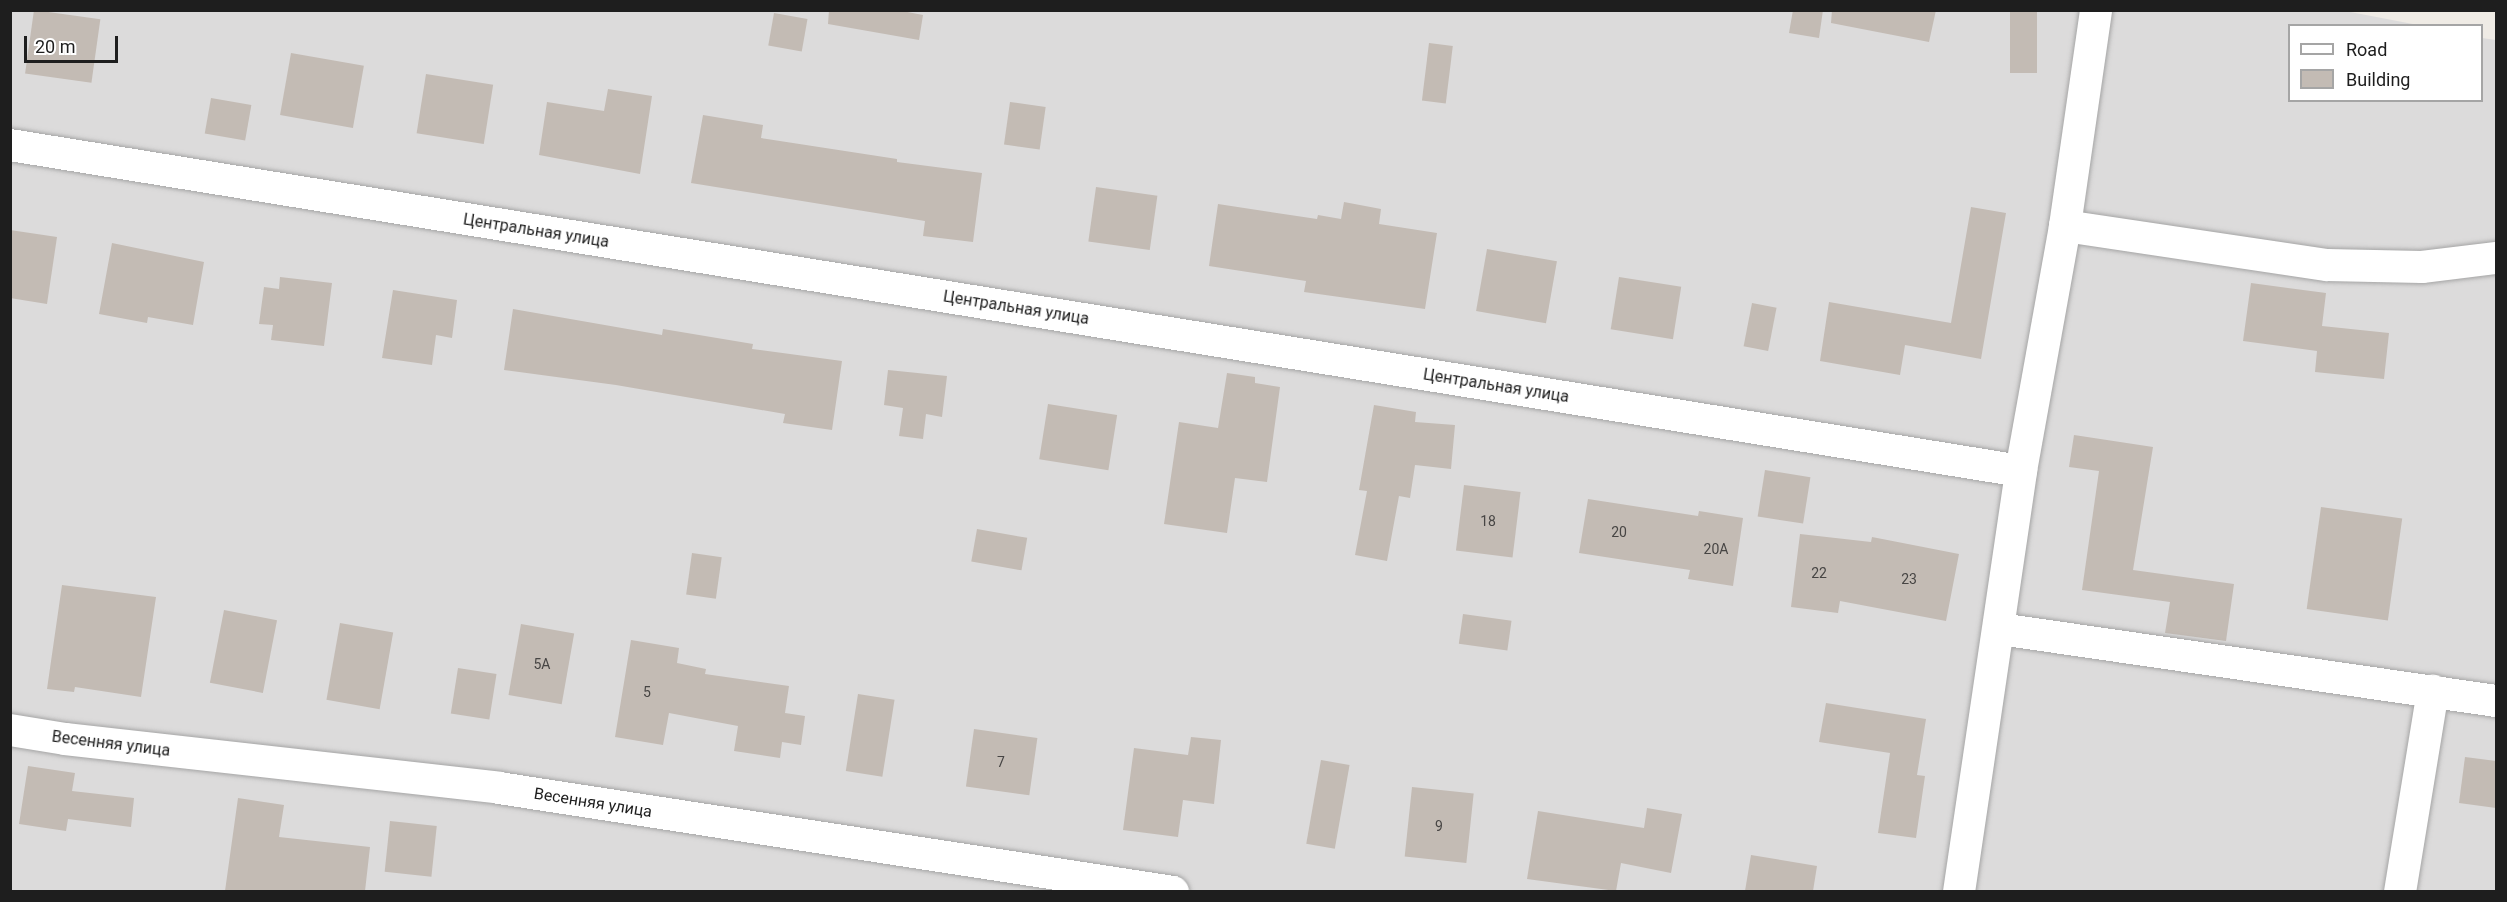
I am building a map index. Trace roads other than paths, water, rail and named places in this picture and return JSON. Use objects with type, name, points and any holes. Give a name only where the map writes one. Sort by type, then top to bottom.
[{"type":"street","points":[[1959,891],[2000,628],[2021,471],[2065,226],[2096,10]]},
{"type":"street","name":"Центральная улица","points":[[10,146],[2021,471]]},
{"type":"street","points":[[2065,226],[2327,265],[2422,267],[2496,258]]},
{"type":"street","points":[[2000,628],[2496,701]]},
{"type":"street","points":[[2400,891],[2433,691]]},
{"type":"street","name":"Весенняя улица","points":[[10,730],[65,739],[499,788],[1173,891]]}]
